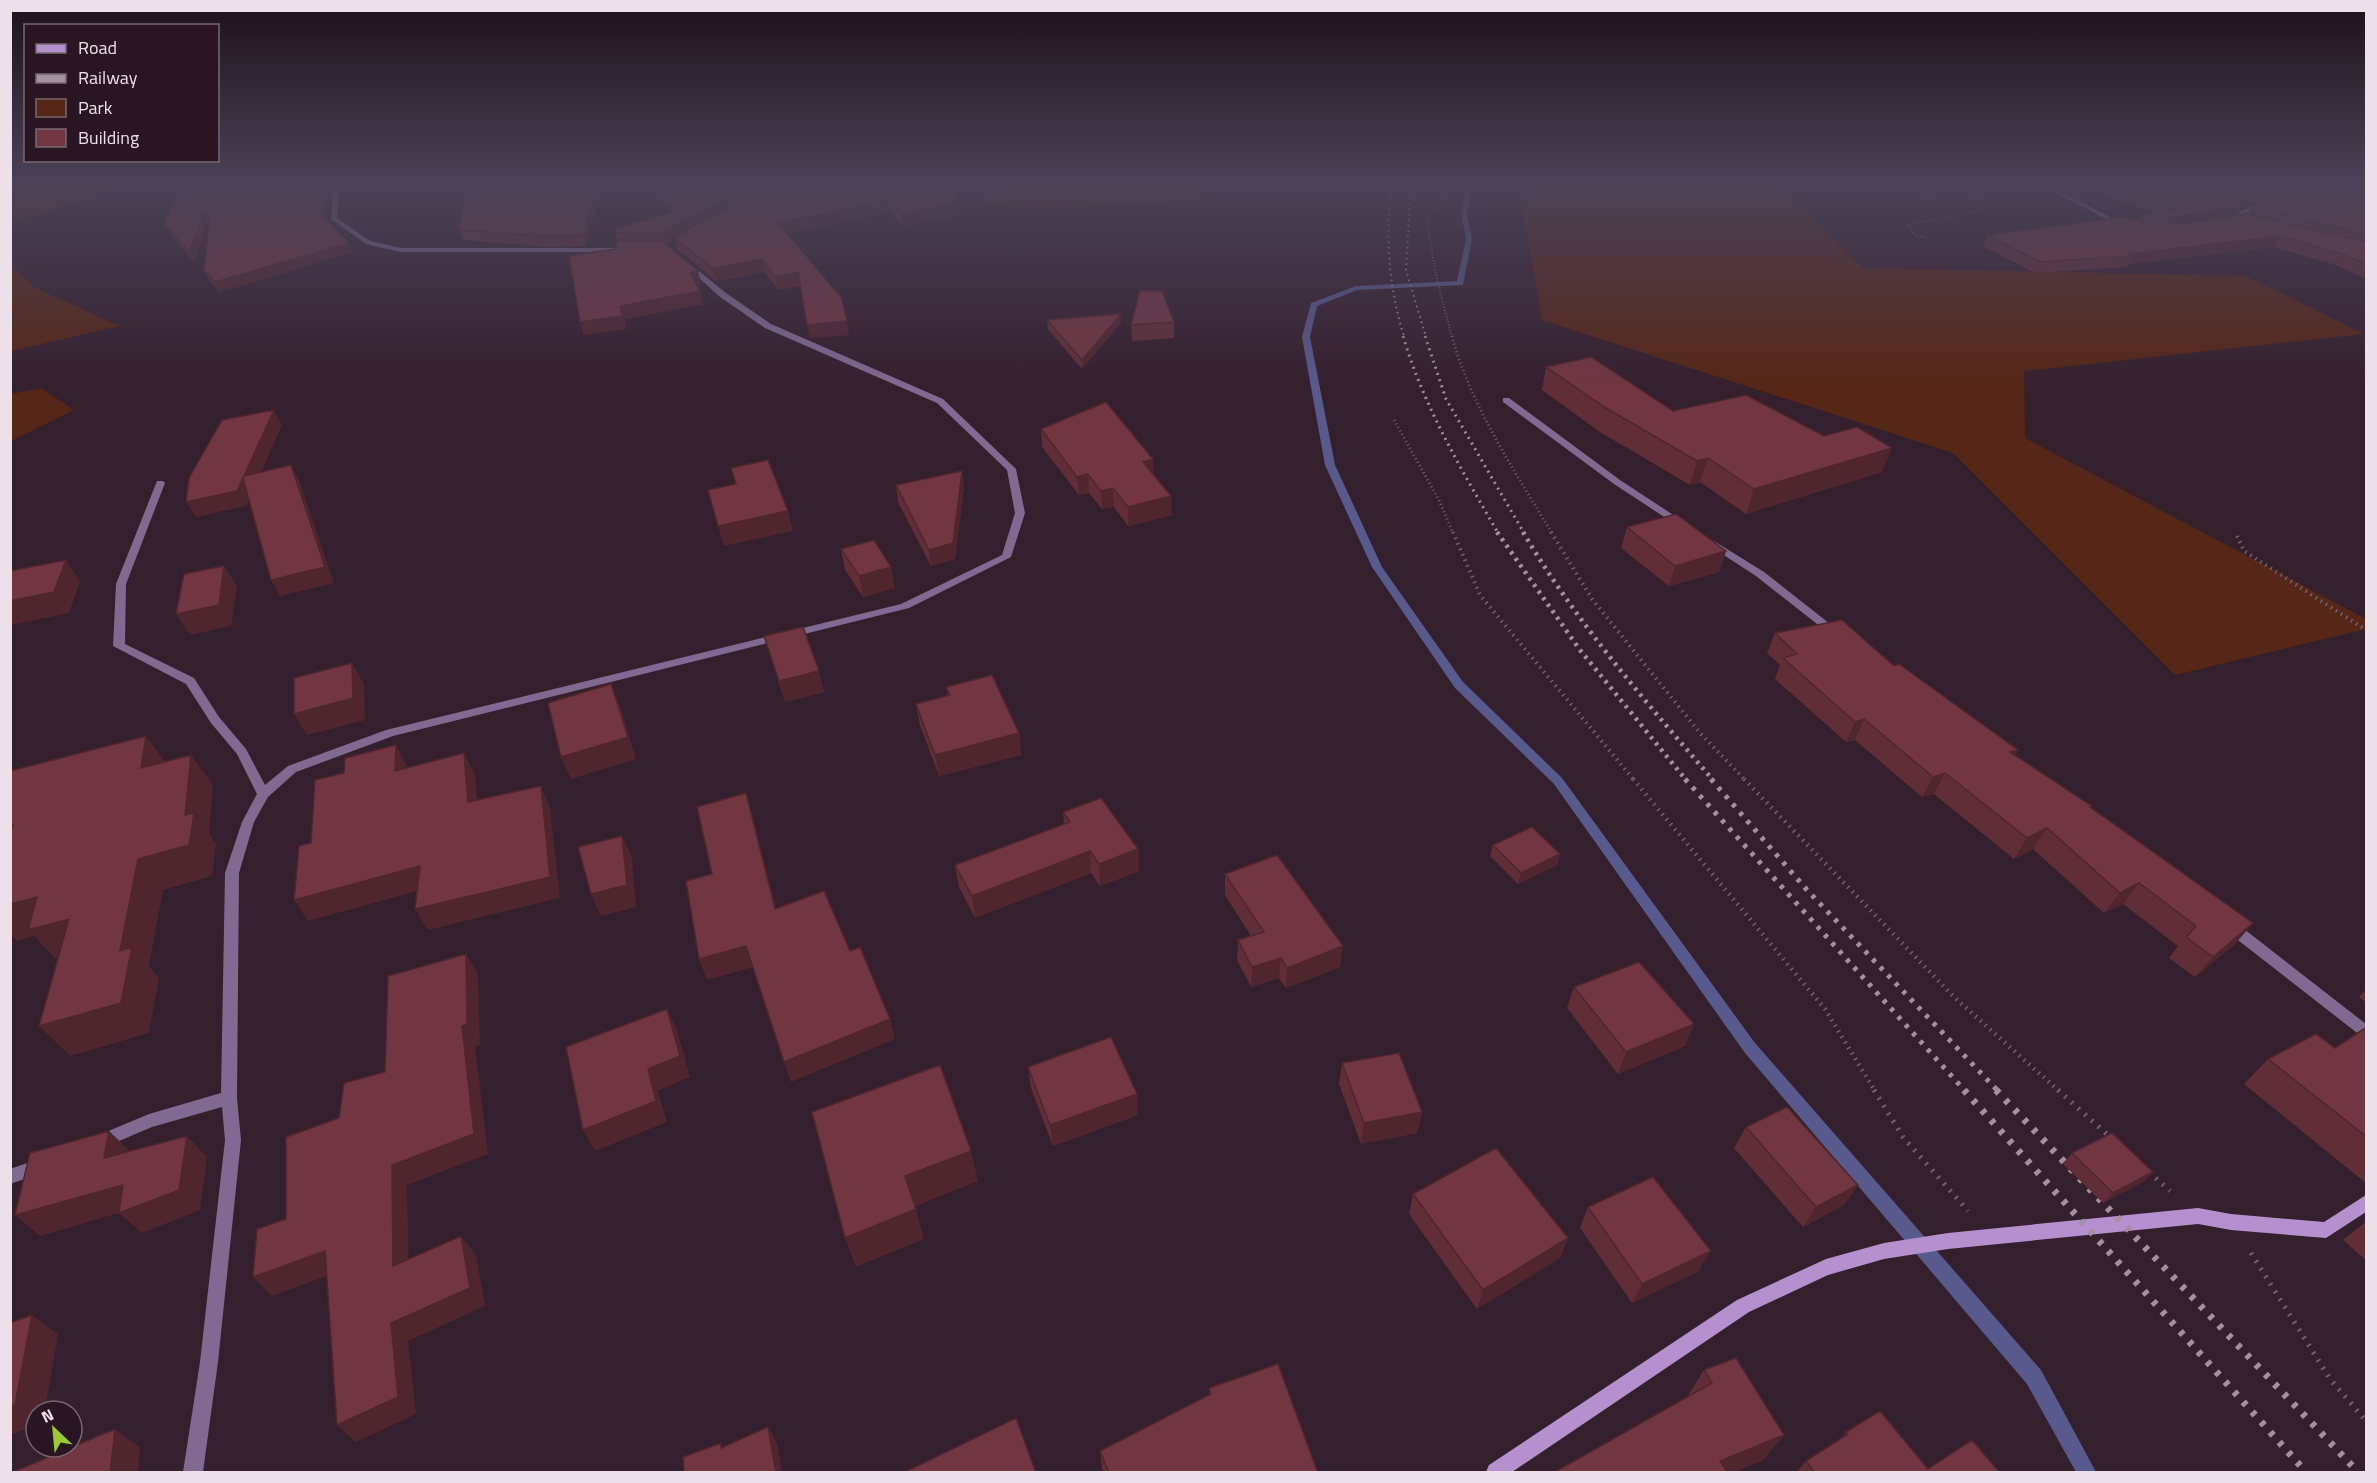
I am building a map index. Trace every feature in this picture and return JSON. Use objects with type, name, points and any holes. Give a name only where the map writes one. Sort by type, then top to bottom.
[{"type":"street","points":[[193,1473],[209,1362],[232,1140],[229,1098],[232,873],[248,822],[262,794],[292,769],[390,733],[905,606],[1006,557],[1020,513],[1011,469],[940,401],[768,326],[723,295],[676,255]]},
{"type":"street","points":[[1506,400],[1617,483],[1760,574],[1844,640]]},
{"type":"street","points":[[160,483],[121,584],[118,646],[190,681],[215,720],[242,752],[262,794]]},
{"type":"street","points":[[2217,916],[2367,1032]]},
{"type":"street","points":[[85,1148],[149,1121],[229,1098]]},
{"type":"street","points":[[10,1177],[53,1162]]},
{"type":"street","points":[[1496,1473],[1743,1306],[1826,1267],[1884,1251],[1948,1241],[2198,1216],[2231,1222],[2326,1230],[2367,1203]]},
{"type":"path","points":[[1432,250],[1459,364],[1514,471],[1592,599],[1700,733],[1938,980],[2111,1137]]},
{"type":"path","points":[[1394,420],[1439,500],[1480,595],[1825,1009],[1903,1137],[1992,1238]]},
{"type":"path","points":[[2236,536],[2244,551],[2367,630]]},
{"type":"path","points":[[2145,1169],[2198,1216]]},
{"type":"path","points":[[2231,1222],[2330,1379],[2367,1421]]},
{"type":"green space","points":[[1530,250],[1845,250],[1863,268],[2246,276],[2364,334],[2024,371],[2025,438],[2366,619],[2366,629],[2175,675],[1953,453],[1542,320]]},
{"type":"green space","points":[[10,262],[34,287],[119,326],[11,351]]},
{"type":"green space","points":[[41,388],[74,410],[11,441],[11,394]]},
{"type":"building","points":[[206,250],[324,250],[215,282],[204,270]]},
{"type":"building","points":[[608,250],[673,250],[698,271],[690,273],[700,291],[620,306],[622,316],[580,322],[569,256]]},
{"type":"building","points":[[690,250],[801,250],[841,297],[847,321],[807,325],[798,272],[775,277],[762,259],[712,268]]},
{"type":"building","points":[[2017,250],[2160,250],[2128,254],[2132,256],[2040,262]]},
{"type":"building","points":[[2329,250],[2367,250],[2367,264]]},
{"type":"building","points":[[1140,291],[1162,291],[1174,322],[1131,325]]},
{"type":"building","points":[[1121,314],[1082,360],[1047,320]]},
{"type":"building","points":[[1591,357],[1673,411],[1746,395],[1824,436],[1857,427],[1892,448],[1754,489],[1708,458],[1697,461],[1606,408],[1546,367]]},
{"type":"building","points":[[1106,402],[1153,459],[1143,462],[1171,496],[1128,507],[1113,488],[1101,491],[1088,474],[1077,477],[1041,429]]},
{"type":"building","points":[[274,410],[244,476],[291,465],[325,567],[271,580],[243,478],[237,491],[186,502],[189,478],[222,420]]},
{"type":"building","points":[[768,460],[788,511],[718,526],[708,490],[736,484],[731,468]]},
{"type":"building","points":[[962,471],[953,543],[929,550],[896,485]]},
{"type":"building","points":[[1676,514],[1726,551],[1675,566],[1627,527]]},
{"type":"building","points":[[874,540],[891,567],[859,576],[841,549]]},
{"type":"building","points":[[66,560],[54,592],[10,601],[10,571]]},
{"type":"building","points":[[224,566],[219,605],[176,614],[184,574]]},
{"type":"building","points":[[1842,620],[1894,666],[1899,664],[2018,750],[2010,752],[2092,806],[2090,807],[2253,923],[2213,957],[2186,937],[2196,926],[2139,883],[2120,893],[2047,828],[2027,838],[1945,773],[1933,777],[1864,719],[1855,722],[1783,658],[1797,654],[1775,633]]},
{"type":"building","points":[[803,627],[819,671],[779,681],[764,636]]},
{"type":"building","points":[[352,663],[353,698],[294,714],[294,678]]},
{"type":"building","points":[[992,675],[1019,733],[935,755],[916,704],[950,695],[946,687]]},
{"type":"building","points":[[611,684],[628,737],[561,757],[548,703]]},
{"type":"building","points":[[146,736],[141,768],[191,755],[185,815],[194,813],[189,845],[138,859],[120,951],[132,947],[121,1003],[39,1026],[69,919],[28,930],[37,897],[10,904],[10,835],[13,825],[10,826],[10,771]]},
{"type":"building","points":[[396,745],[395,771],[464,753],[468,802],[541,786],[550,877],[415,909],[420,866],[294,900],[299,846],[311,843],[315,780],[344,773],[345,758]]},
{"type":"building","points":[[746,793],[775,909],[824,891],[850,951],[860,947],[890,1019],[784,1062],[746,946],[699,959],[686,881],[712,874],[697,807]]},
{"type":"building","points":[[1101,798],[1138,849],[1099,864],[1090,851],[972,896],[955,865],[1070,822],[1063,812]]},
{"type":"building","points":[[1532,827],[1560,854],[1521,873],[1493,845]]},
{"type":"building","points":[[622,836],[627,885],[591,894],[578,847]]},
{"type":"building","points":[[1277,855],[1343,946],[1287,968],[1281,958],[1252,967],[1238,940],[1264,932],[1225,874]]},
{"type":"building","points":[[466,954],[467,1024],[462,1026],[474,1134],[392,1165],[393,1266],[461,1236],[470,1288],[391,1323],[398,1397],[337,1425],[325,1251],[253,1277],[257,1229],[286,1219],[286,1137],[339,1118],[344,1083],[385,1072],[388,976]]},
{"type":"building","points":[[1639,962],[1694,1024],[1626,1052],[1574,987]]},
{"type":"building","points":[[667,1009],[680,1056],[648,1069],[656,1101],[583,1130],[566,1047]]},
{"type":"building","points":[[2367,1027],[2367,1137],[2268,1059],[2316,1034],[2335,1048]]},
{"type":"building","points":[[1111,1037],[1137,1094],[1050,1125],[1028,1067]]},
{"type":"building","points":[[1399,1053],[1422,1112],[1364,1123],[1342,1063]]},
{"type":"building","points":[[940,1065],[971,1151],[905,1176],[916,1209],[845,1238],[812,1112]]},
{"type":"building","points":[[1787,1107],[1858,1185],[1816,1207],[1746,1127]]},
{"type":"building","points":[[109,1131],[104,1158],[187,1136],[179,1190],[119,1213],[123,1185],[15,1215],[30,1153]]},
{"type":"building","points":[[2112,1133],[2153,1172],[2113,1193],[2072,1153]]},
{"type":"building","points":[[1496,1148],[1568,1238],[1483,1290],[1413,1194]]},
{"type":"building","points":[[1653,1177],[1711,1251],[1642,1284],[1588,1207]]},
{"type":"building","points":[[32,1315],[15,1405],[10,1406],[10,1323]]},
{"type":"building","points":[[1736,1358],[1784,1435],[1720,1461],[1728,1473],[1553,1473],[1712,1383],[1704,1370]]},
{"type":"building","points":[[1278,1364],[1318,1473],[1109,1473],[1100,1451],[1211,1394],[1209,1388]]},
{"type":"building","points":[[1880,1411],[1928,1469],[1972,1440],[2000,1473],[1815,1473],[1806,1461]]},
{"type":"building","points":[[1016,1418],[1036,1473],[903,1473]]},
{"type":"building","points":[[768,1427],[776,1473],[684,1473],[683,1457],[721,1443],[721,1448]]},
{"type":"building","points":[[115,1429],[110,1473],[11,1473],[44,1459],[84,1459],[84,1442]]},
{"type":"waterway","points":[[1467,250],[1460,283],[1356,288],[1314,305],[1306,337],[1330,465],[1377,567],[1459,685],[1558,781],[1750,1048],[2034,1377],[2086,1472]]},
{"type":"railway","points":[[1390,250],[1395,299],[1404,337]]},
{"type":"railway","points":[[1407,250],[1406,270],[1426,337]]},
{"type":"railway","points":[[1403,336],[1433,413],[1498,533]]},
{"type":"railway","points":[[1425,336],[1446,399],[1524,533]]},
{"type":"railway","points":[[1497,532],[1580,650],[1686,780]]},
{"type":"railway","points":[[1523,532],[1565,598],[1588,629],[1713,780]]},
{"type":"railway","points":[[1685,779],[1965,1091]]},
{"type":"railway","points":[[1711,779],[1807,890],[1998,1091]]},
{"type":"railway","points":[[1964,1090],[2306,1472]]},
{"type":"railway","points":[[1996,1090],[2358,1472]]}]
